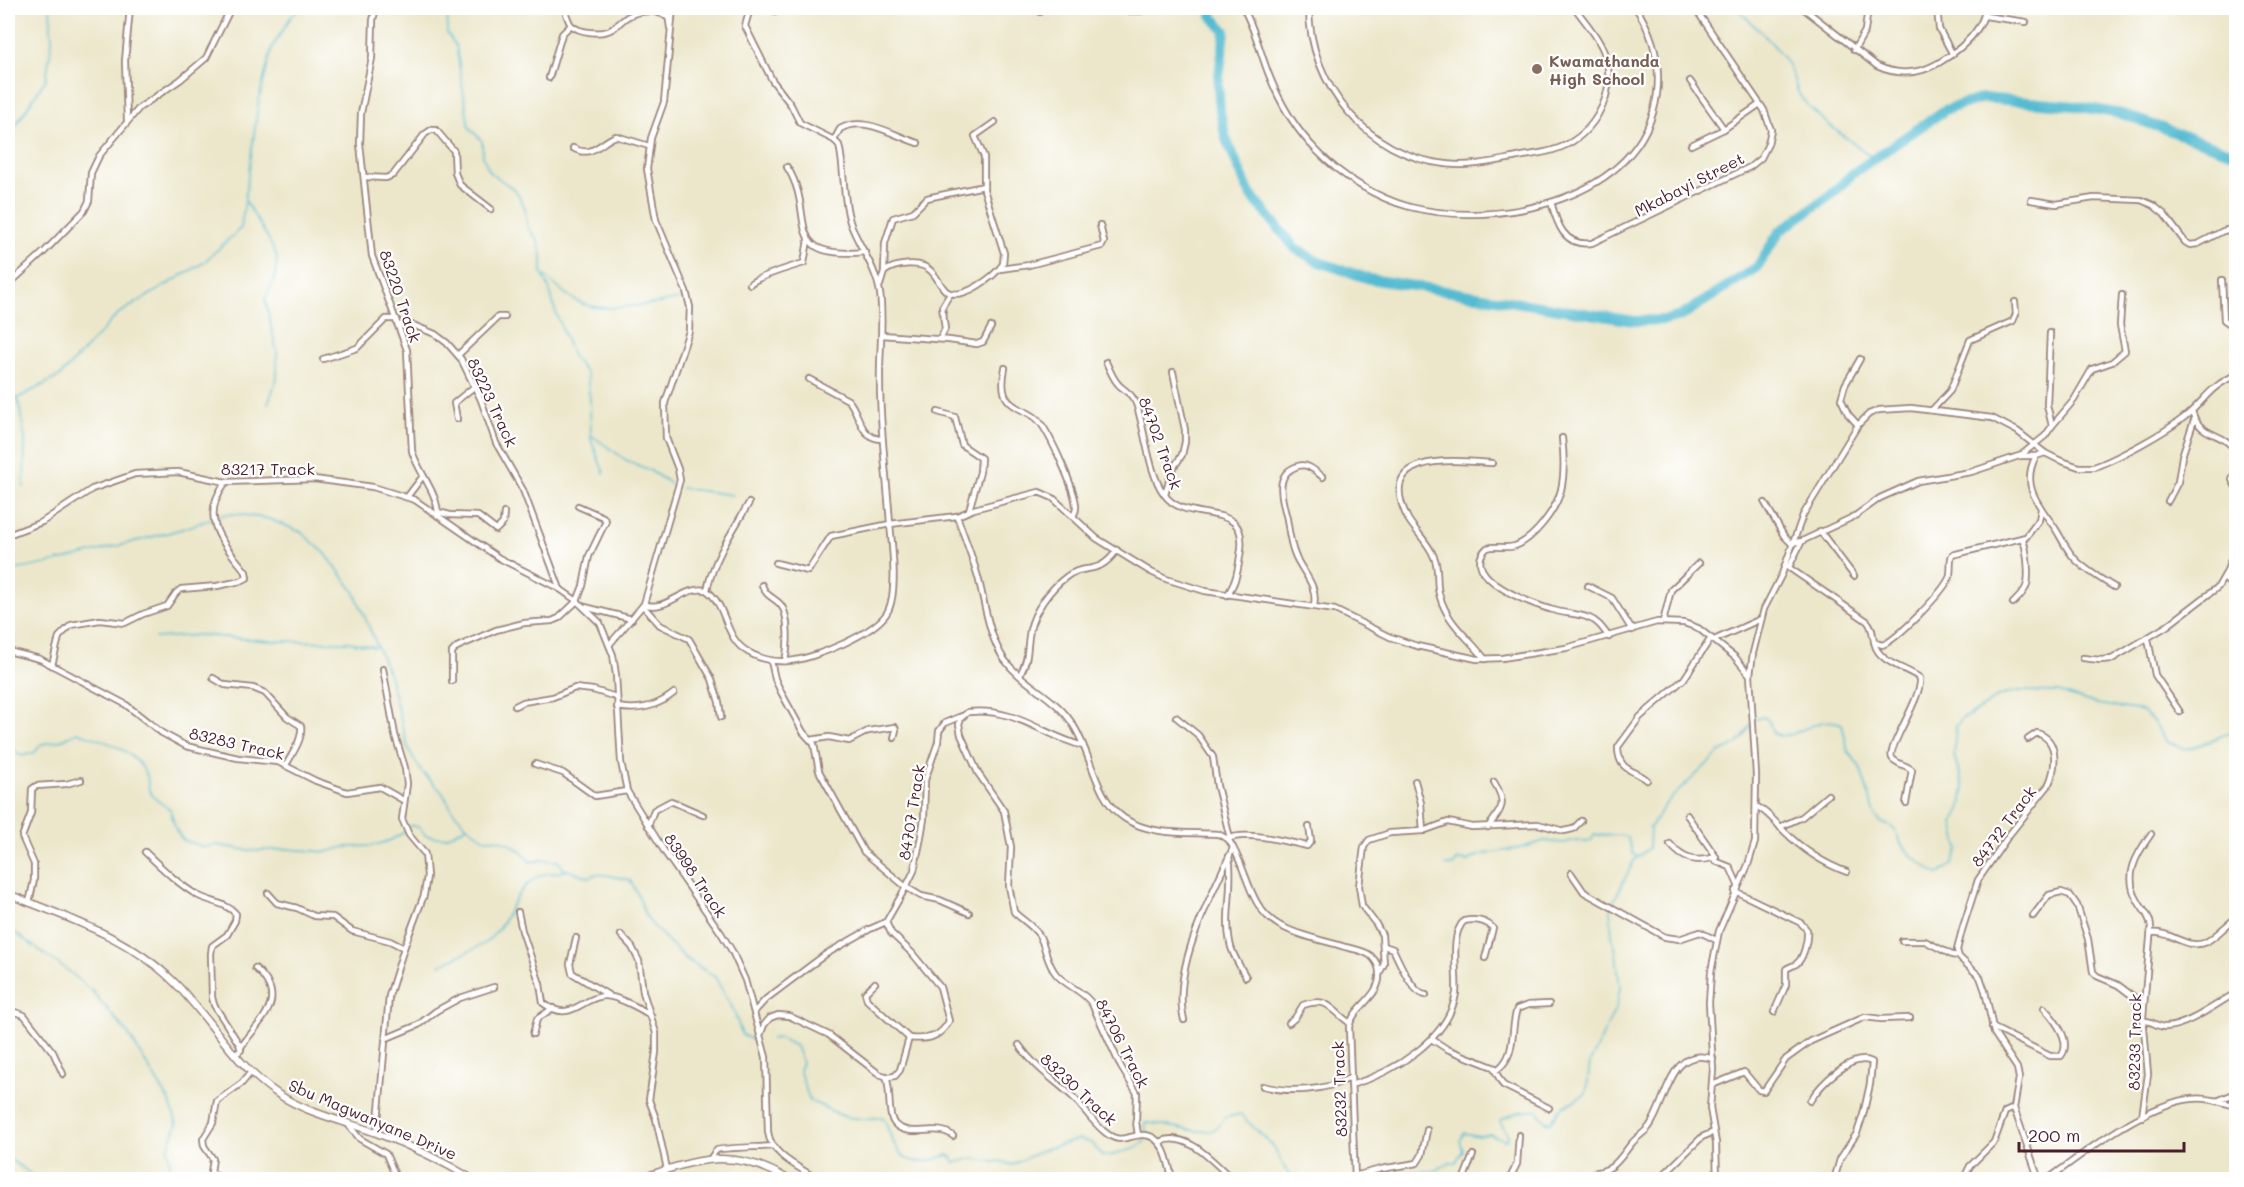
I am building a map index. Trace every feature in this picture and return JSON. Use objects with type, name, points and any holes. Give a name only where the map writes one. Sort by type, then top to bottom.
[{"type":"main road","name":"Sbu Magwanyane Drive","points":[[8,894],[106,934],[147,959],[173,981],[251,1072],[287,1100],[314,1112],[377,1133],[442,1161],[474,1179]]},
{"type":"main road","points":[[636,1179],[652,1177],[667,1169],[711,1158],[755,1163],[789,1179]]},
{"type":"street","points":[[127,120],[125,62],[130,8]]},
{"type":"street","points":[[8,285],[84,211],[89,201],[90,177],[95,161],[127,120],[144,103],[180,80],[206,58],[231,8]]},
{"type":"street","name":"83220 Track","points":[[376,8],[372,58],[360,127],[370,243],[374,264],[403,334],[410,368],[412,451],[435,497],[438,514]]},
{"type":"street","points":[[491,8],[495,11],[500,8]]},
{"type":"street","points":[[564,8],[570,25],[583,30],[604,32],[636,14],[655,11],[667,17]]},
{"type":"street","points":[[667,8],[667,17],[672,30]]},
{"type":"street","points":[[609,645],[644,605],[663,534],[679,486],[678,469],[666,438],[665,403],[687,339],[690,316],[688,298],[665,244],[653,207],[647,169],[649,146],[664,102],[673,8]]},
{"type":"street","points":[[644,605],[655,606],[694,589],[707,590],[716,600],[736,644],[756,656],[771,661],[785,661],[806,658],[830,649],[874,625],[886,614],[893,597],[887,474],[882,439],[880,381],[882,335],[879,288],[848,214],[840,149],[834,140],[802,125],[791,105],[772,80],[745,26],[749,12],[755,8]]},
{"type":"street","points":[[769,8],[775,11]]},
{"type":"street","points":[[1130,11],[1141,11],[1145,8]]},
{"type":"street","points":[[1243,8],[1258,38],[1275,88],[1303,137],[1326,160],[1361,185],[1408,206],[1456,214],[1480,214],[1551,202],[1588,187],[1616,169],[1634,149],[1650,120],[1657,88],[1656,54],[1650,33],[1636,8]]},
{"type":"street","points":[[1309,8],[1312,40],[1318,64],[1333,93],[1352,117],[1369,132],[1395,149],[1435,162],[1464,165],[1554,150],[1575,139],[1586,130],[1600,112],[1608,93],[1607,60],[1597,37],[1575,8]]},
{"type":"street","name":"Mkabayi Street","points":[[1551,202],[1560,229],[1569,239],[1588,244],[1610,236],[1727,180],[1757,162],[1768,144],[1771,130],[1767,116],[1695,8]]},
{"type":"street","points":[[1803,8],[1877,66],[1899,72],[1925,69],[1952,53],[1972,36],[1985,16],[1985,8]]},
{"type":"street","points":[[1854,50],[1865,31],[1868,8]]},
{"type":"street","points":[[1937,8],[1939,30],[1952,53]]},
{"type":"street","points":[[1985,16],[2026,22]]},
{"type":"street","points":[[549,78],[562,34],[570,25]]},
{"type":"street","points":[[1690,81],[1724,129]]},
{"type":"street","points":[[1692,145],[1724,129],[1760,104]]},
{"type":"street","points":[[995,122],[975,136],[985,162],[984,186],[1004,253],[1000,269]]},
{"type":"street","points":[[834,140],[840,129],[857,124],[890,131],[918,143]]},
{"type":"street","points":[[365,177],[393,175],[425,134],[435,130],[454,151],[455,173],[460,184],[491,209]]},
{"type":"street","points":[[573,148],[581,152],[594,151],[616,136],[649,146]]},
{"type":"street","points":[[750,284],[758,278],[771,276],[804,263],[808,240],[802,218],[800,191],[787,167]]},
{"type":"street","points":[[879,288],[884,272],[885,243],[893,218],[913,212],[927,198],[984,186]]},
{"type":"street","points":[[2031,200],[2056,204],[2094,198],[2141,200],[2153,205],[2164,214],[2185,242],[2190,245],[2198,244],[2223,231],[2236,228]]},
{"type":"street","points":[[950,294],[966,292],[1000,269],[1029,265],[1102,246],[1104,242],[1100,225]]},
{"type":"street","points":[[808,240],[827,252],[865,252]]},
{"type":"street","points":[[884,272],[894,266],[926,267],[950,294]]},
{"type":"street","points":[[2222,280],[2223,319],[2236,328]]},
{"type":"street","points":[[940,339],[945,329],[942,307],[950,294]]},
{"type":"street","points":[[1791,543],[1802,541],[1855,516],[1880,498],[1911,484],[1982,469],[2019,456],[2036,445],[2049,433],[2092,369],[2112,362],[2125,351],[2120,325],[2122,296]]},
{"type":"street","points":[[1932,410],[1950,391],[1971,340],[2013,321],[2016,314],[2015,302]]},
{"type":"street","points":[[458,355],[498,317],[505,317]]},
{"type":"street","points":[[323,359],[357,348],[386,319],[398,322]]},
{"type":"street","name":"83223 Track","points":[[398,322],[435,334],[458,355],[484,406],[496,443],[523,490],[560,589]]},
{"type":"street","points":[[403,334],[412,325]]},
{"type":"street","points":[[882,335],[980,344],[991,327]]},
{"type":"street","points":[[2049,333],[2047,405],[2052,426]]},
{"type":"street","points":[[1858,425],[1848,414],[1841,399],[1845,386],[1860,359]]},
{"type":"street","name":"84702 Track","points":[[1106,362],[1115,380],[1137,404],[1153,466],[1165,495],[1181,509],[1221,516],[1230,520],[1238,528],[1242,536],[1242,547],[1236,579],[1227,595]]},
{"type":"street","points":[[1005,368],[1003,381],[1006,397],[1038,420],[1047,434],[1073,493],[1076,507],[1073,516]]},
{"type":"street","points":[[1165,495],[1172,470],[1185,448],[1185,430],[1173,372]]},
{"type":"street","points":[[1787,566],[1791,543],[1803,515],[1858,425],[1869,414],[1911,408],[1992,418],[2017,430],[2046,453],[2079,467],[2094,467],[2178,422],[2192,411],[2211,389],[2236,375]]},
{"type":"street","points":[[809,379],[848,400],[859,423],[870,436],[882,439]]},
{"type":"street","points":[[457,419],[454,403],[475,386]]},
{"type":"street","points":[[2168,501],[2178,482],[2182,456],[2194,420],[2192,411]]},
{"type":"street","points":[[938,412],[955,417],[962,445],[981,458],[980,472],[969,510]]},
{"type":"street","points":[[2194,420],[2206,432],[2226,439],[2236,451]]},
{"type":"street","points":[[1562,438],[1564,454],[1561,489],[1542,523],[1523,542],[1509,548],[1487,548],[1480,563],[1484,572],[1498,586],[1551,610],[1590,618],[1599,624],[1609,637]]},
{"type":"street","points":[[2019,456],[2036,456],[2046,453]]},
{"type":"street","points":[[2036,456],[2030,470],[2030,483],[2041,509],[2075,559],[2088,571],[2114,587]]},
{"type":"street","points":[[1485,659],[1455,628],[1445,611],[1438,592],[1438,570],[1435,557],[1407,517],[1399,490],[1400,480],[1408,471],[1433,462],[1445,460],[1492,462]]},
{"type":"street","points":[[1314,606],[1316,596],[1314,587],[1292,548],[1280,490],[1284,476],[1298,466],[1309,467],[1323,477]]},
{"type":"street","points":[[2236,470],[2232,480],[2236,486]]},
{"type":"street","name":"83217 Track","points":[[8,535],[42,522],[92,489],[135,474],[178,472],[226,482],[314,478],[373,487],[407,497],[438,514],[499,558],[560,589],[583,606],[600,623],[609,645]]},
{"type":"street","points":[[407,497],[423,476]]},
{"type":"street","points":[[52,665],[59,637],[68,627],[95,621],[125,623],[163,608],[181,589],[217,586],[247,578],[246,572],[222,544],[216,528],[215,501],[226,482]]},
{"type":"street","points":[[776,563],[808,571],[831,536],[890,524],[942,520],[969,510],[1040,492],[1053,498],[1096,538],[1166,579],[1205,591],[1340,611],[1368,627],[1409,643],[1470,658],[1485,659],[1546,652],[1663,622],[1691,625],[1735,657],[1750,675]]},
{"type":"street","points":[[707,590],[726,539],[749,503]]},
{"type":"street","points":[[1766,503],[1784,536],[1791,543]]},
{"type":"street","points":[[452,681],[452,652],[457,647],[496,630],[555,620],[577,601],[583,586],[589,556],[606,523],[603,517],[578,506]]},
{"type":"street","points":[[1874,642],[1882,645],[1892,640],[1928,605],[1949,577],[1952,555],[2028,536],[2037,523],[2041,509]]},
{"type":"street","points":[[438,514],[478,516],[494,530],[501,527],[504,513]]},
{"type":"street","points":[[957,516],[998,649],[1009,666],[1063,710],[1076,730],[1106,800],[1116,812],[1125,819],[1146,828],[1218,834],[1229,838],[1264,838],[1307,846],[1311,841],[1309,827]]},
{"type":"street","points":[[1820,531],[1854,576]]},
{"type":"street","points":[[2013,603],[2023,592],[2027,582],[2027,552],[2022,538]]},
{"type":"street","points":[[1717,1179],[1710,1108],[1713,1059],[1709,994],[1716,940],[1748,865],[1755,842],[1756,806],[1750,675],[1761,619],[1802,541]]},
{"type":"street","points":[[2083,658],[2112,659],[2148,639],[2212,593],[2224,578],[2236,546]]},
{"type":"street","points":[[1020,675],[1028,658],[1032,622],[1052,592],[1070,574],[1104,565],[1117,550]]},
{"type":"street","points":[[1663,622],[1671,590],[1699,563]]},
{"type":"street","points":[[1787,566],[1867,621],[1871,625],[1877,650],[1885,658],[1919,676],[1921,680],[1906,723],[1891,750],[1892,758],[1912,770],[1906,803]]},
{"type":"street","points":[[2224,578],[2236,589]]},
{"type":"street","points":[[762,585],[769,597],[780,605],[783,611],[788,641],[785,661]]},
{"type":"street","points":[[1588,586],[1612,598],[1632,630]]},
{"type":"street","points":[[644,605],[660,625],[689,639],[712,679],[721,717]]},
{"type":"street","name":"83217 Track","points":[[583,606],[632,619]]},
{"type":"street","points":[[1647,780],[1625,767],[1618,747],[1640,717],[1684,679],[1712,639],[1761,619]]},
{"type":"street","points":[[2148,639],[2157,679],[2180,712]]},
{"type":"street","name":"83998 Track","points":[[609,645],[616,675],[621,762],[627,791],[732,951],[745,980],[766,1057],[768,1132],[775,1149]]},
{"type":"street","name":"83283 Track","points":[[8,651],[26,654],[52,665],[70,677],[125,704],[162,733],[186,746],[238,758],[278,762],[351,793],[371,787],[380,787],[403,800]]},
{"type":"street","points":[[771,661],[777,683],[803,732],[814,744],[819,771],[864,852],[906,887],[921,896],[940,900],[969,913]]},
{"type":"street","points":[[377,1133],[390,996],[404,948],[419,910],[427,876],[424,854],[404,825],[403,800],[407,784],[405,768],[395,735],[383,669]]},
{"type":"street","points":[[213,678],[225,685],[253,688],[265,693],[287,717],[301,726],[299,740],[286,765]]},
{"type":"street","points":[[515,706],[524,702],[554,697],[575,688],[593,690],[616,697]]},
{"type":"street","points":[[617,707],[634,709],[658,704],[674,693]]},
{"type":"street","name":"84707 Track","points":[[886,922],[914,871],[924,819],[925,780],[938,742],[939,731],[945,723],[962,717],[968,712],[999,713],[1032,724],[1083,746]]},
{"type":"street","name":"84706 Track","points":[[962,717],[960,729],[968,754],[983,783],[1004,811],[1011,847],[1009,886],[1014,912],[1039,936],[1055,973],[1066,984],[1086,997],[1092,1005],[1121,1067],[1137,1093],[1138,1135]]},
{"type":"street","points":[[1176,717],[1198,735],[1213,757],[1229,838],[1252,895],[1269,918],[1286,928],[1369,954],[1376,963],[1379,974]]},
{"type":"street","points":[[811,740],[829,737],[849,741],[868,731],[895,727],[894,738]]},
{"type":"street","name":"84772 Track","points":[[1958,956],[1962,930],[1978,880],[1998,849],[2052,778],[2056,761],[2049,743],[2042,734],[2037,733],[2028,739]]},
{"type":"street","points":[[535,764],[563,773],[595,796],[627,791]]},
{"type":"street","points":[[29,903],[34,880],[34,864],[22,837],[31,813],[32,789],[81,780]]},
{"type":"street","points":[[1414,781],[1421,804],[1423,831]]},
{"type":"street","points":[[1488,827],[1500,811],[1503,802],[1502,795],[1494,782]]},
{"type":"street","points":[[1780,827],[1799,819],[1828,795]]},
{"type":"street","points":[[648,826],[654,810],[671,801],[703,815]]},
{"type":"street","points":[[1756,806],[1768,813],[1780,827],[1816,858],[1847,872]]},
{"type":"street","points":[[1687,815],[1716,857],[1715,861],[1727,865],[1732,870],[1738,885]]},
{"type":"street","points":[[1426,995],[1417,992],[1393,949],[1384,946],[1379,927],[1361,902],[1359,878],[1364,845],[1373,838],[1399,832],[1423,831],[1448,822],[1465,826],[1488,827],[1538,824],[1552,830],[1564,831],[1573,829],[1581,821]]},
{"type":"street","name":"83233 Track","points":[[2142,1117],[2148,1074],[2143,1019],[2151,933],[2150,920],[2137,900],[2132,876],[2135,857],[2151,834]]},
{"type":"street","points":[[1670,844],[1680,855],[1689,860],[1702,861],[1716,857]]},
{"type":"street","points":[[1184,1020],[1181,1003],[1186,963],[1196,930],[1233,848]]},
{"type":"street","points":[[145,852],[189,890],[231,909],[236,914],[236,921],[227,935],[212,948],[212,997],[217,1010],[241,1047]]},
{"type":"street","points":[[1229,857],[1231,892],[1228,935],[1233,953],[1246,977]]},
{"type":"street","points":[[1571,873],[1581,889],[1588,894],[1665,937],[1678,939],[1700,932],[1716,940]]},
{"type":"street","points":[[1735,891],[1801,923],[1807,930],[1808,938],[1801,958],[1796,964],[1786,969],[1786,984],[1774,1012]]},
{"type":"street","points":[[2033,916],[2049,895],[2061,892],[2070,895],[2088,939],[2093,972],[2118,985],[2134,997],[2143,1019],[2162,1027],[2183,1023],[2236,993]]},
{"type":"street","points":[[268,893],[277,903],[297,908],[314,916],[333,917],[352,931],[390,941],[404,948]]},
{"type":"street","points":[[518,912],[540,984],[541,1000],[548,1007],[560,1011],[575,1009],[595,998],[608,995]]},
{"type":"street","points":[[2151,933],[2161,932],[2187,943],[2199,944],[2209,940],[2236,918]]},
{"type":"street","points":[[1351,1085],[1390,1070],[1433,1040],[1455,998],[1456,942],[1459,928],[1464,921],[1480,921],[1488,923],[1493,928],[1485,958]]},
{"type":"street","points":[[755,1011],[766,999],[826,954],[886,922],[891,933],[912,953],[940,987],[949,1021],[938,1035],[932,1038],[909,1038],[867,1000],[865,993],[875,983]]},
{"type":"street","points":[[621,935],[636,952],[641,969],[643,992],[657,1044],[649,1100],[656,1119],[667,1169]]},
{"type":"street","points":[[576,938],[570,964],[572,973],[608,995],[651,1016]]},
{"type":"street","points":[[1902,941],[1925,941],[1953,956],[1958,956],[1980,977],[1997,1039],[2018,1068],[2019,1078],[2014,1108],[2039,1179]]},
{"type":"street","name":"83232 Track","points":[[1355,1178],[1350,1023],[1372,996],[1384,964],[1384,946]]},
{"type":"street","points":[[236,1054],[240,1052],[241,1047],[263,1020],[271,1005],[267,984],[255,968]]},
{"type":"street","points":[[387,1038],[418,1025],[436,1011],[460,998],[494,987]]},
{"type":"street","points":[[1289,1023],[1303,1005],[1319,1002],[1330,1005],[1350,1023]]},
{"type":"street","points":[[1494,1069],[1502,1065],[1514,1041],[1517,1009],[1549,1004]]},
{"type":"street","points":[[533,1034],[537,1019],[553,1008]]},
{"type":"street","points":[[1992,1027],[2050,1056],[2061,1056],[2064,1049],[2062,1034],[2044,1008]]},
{"type":"street","points":[[8,1010],[24,1015],[53,1052],[63,1074]]},
{"type":"street","points":[[761,1033],[766,1022],[778,1015],[789,1016],[826,1034],[858,1059],[886,1076],[892,1077],[899,1072],[909,1038]]},
{"type":"street","points":[[1712,1084],[1744,1072],[1759,1090],[1764,1091],[1786,1059],[1811,1041],[1865,1017],[1910,1018]]},
{"type":"street","points":[[1433,1040],[1447,1049],[1494,1069],[1503,1086],[1550,1108]]},
{"type":"street","name":"83230 Track","points":[[1019,1045],[1033,1064],[1073,1097],[1108,1134],[1127,1139],[1138,1135],[1148,1135],[1159,1142],[1170,1139],[1190,1144],[1233,1179]]},
{"type":"street","points":[[1582,1179],[1587,1174],[1611,1167],[1646,1131],[1657,1114],[1663,1093],[1684,1062],[1698,1055],[1713,1059]]},
{"type":"street","points":[[1810,1101],[1830,1076],[1859,1061],[1872,1062],[1863,1115],[1857,1133],[1840,1159],[1834,1179]]},
{"type":"street","points":[[224,1179],[212,1173],[213,1159],[204,1146],[203,1139],[213,1123],[216,1104],[220,1098],[242,1083],[251,1072]]},
{"type":"street","points":[[886,1076],[890,1090],[890,1115],[895,1125],[904,1130],[944,1131],[953,1136]]},
{"type":"street","points":[[1263,1086],[1281,1090],[1293,1089],[1334,1085],[1350,1078]]},
{"type":"street","points":[[2217,1101],[2236,1094]]},
{"type":"street","points":[[2047,1179],[2142,1117],[2183,1100],[2200,1099],[2236,1106]]},
{"type":"street","points":[[1963,1179],[1970,1166],[1994,1142],[2005,1112],[2014,1108]]},
{"type":"street","points":[[347,1123],[360,1139],[386,1154],[397,1179]]},
{"type":"street","points":[[1355,1178],[1381,1169],[1417,1163],[1422,1155],[1428,1130]]},
{"type":"street","points":[[1658,1179],[1702,1137],[1714,1132]]},
{"type":"street","points":[[1509,1179],[1516,1164],[1519,1135]]},
{"type":"street","points":[[1159,1142],[1167,1157],[1172,1179]]},
{"type":"street","points":[[711,1158],[714,1152],[720,1149],[775,1149],[819,1179]]},
{"type":"street","points":[[1463,1179],[1473,1155]]},
{"type":"waterway","points":[[8,137],[46,79],[52,42],[50,8]]},
{"type":"waterway","points":[[8,399],[18,398],[60,376],[118,314],[203,263],[241,228],[259,99],[272,48],[292,15],[301,8]]},
{"type":"waterway","points":[[448,8],[447,33],[456,46],[469,127],[482,141],[483,157],[490,172],[516,191],[525,208],[527,226],[538,241],[542,255],[542,274],[549,288],[555,310],[572,356],[587,374],[591,440],[604,473]]},
{"type":"waterway","points":[[1213,8],[1211,15],[1225,31],[1218,84],[1220,112],[1226,139],[1250,194],[1296,249],[1319,262],[1370,279],[1634,321],[1665,320],[1681,316],[1757,267],[1780,231],[1831,195],[1853,173],[1945,110],[1983,98],[2075,106],[2122,114],[2236,154]]},
{"type":"waterway","points":[[1737,8],[1784,59],[1803,100],[1828,124],[1875,159]]},
{"type":"waterway","points":[[245,200],[277,257],[275,278],[265,299],[277,352],[277,378],[268,404]]},
{"type":"waterway","points":[[545,276],[576,300],[594,307],[645,305],[679,299]]},
{"type":"waterway","points":[[18,398],[25,439],[24,487]]},
{"type":"waterway","points":[[591,435],[626,460],[649,470],[676,487]]},
{"type":"waterway","points":[[681,488],[733,495]]},
{"type":"waterway","points":[[216,515],[238,514],[269,519],[301,532],[325,553],[354,591],[389,675],[408,748],[421,771],[442,792],[453,811],[467,826]]},
{"type":"waterway","points":[[8,571],[82,555],[178,530],[210,519]]},
{"type":"waterway","points":[[155,638],[200,635],[271,641],[349,642],[375,647]]},
{"type":"waterway","points":[[1755,719],[1764,717],[1769,721],[1773,733],[1781,736],[1823,722],[1832,721],[1842,724],[1848,751],[1860,767],[1876,817],[1895,830],[1901,844],[1912,856],[1933,872],[1940,874],[1953,863],[1959,849],[1953,823],[1961,807],[1964,787],[1954,756],[1956,726],[1963,718],[1997,697],[2017,691],[2058,692],[2097,704],[2142,711],[2152,720],[2167,742],[2186,749],[2211,741],[2236,729]]},
{"type":"waterway","points":[[1612,904],[1635,859],[1649,848],[1650,828],[1667,802],[1719,753],[1736,745],[1752,723]]},
{"type":"waterway","points":[[8,751],[14,750],[21,756],[34,753],[42,744],[59,741],[77,732],[118,747],[142,766],[147,776],[149,790],[158,801],[170,809],[176,830],[183,840],[204,847],[217,845],[252,851],[287,849],[327,852],[345,847],[371,846],[389,841],[405,832]]},
{"type":"waterway","points":[[408,828],[412,825],[420,828],[425,835],[442,837],[467,826],[485,839],[510,844],[530,862],[558,861],[564,869],[590,877],[596,874],[630,880],[645,915],[654,927],[685,958],[715,977],[734,1011],[742,1035],[755,1041]]},
{"type":"waterway","points":[[1445,865],[1453,866],[1458,860],[1467,861],[1480,855],[1521,848],[1544,841],[1563,843],[1577,840],[1591,841],[1594,835],[1627,837],[1633,854],[1637,855]]},
{"type":"waterway","points":[[440,965],[486,942],[500,926],[522,890],[530,882],[541,875],[568,870]]},
{"type":"waterway","points":[[1386,1180],[1398,1178],[1405,1172],[1435,1171],[1450,1162],[1456,1162],[1463,1150],[1460,1141],[1464,1133],[1479,1136],[1490,1134],[1504,1140],[1508,1135],[1500,1122],[1502,1119],[1519,1112],[1538,1110],[1546,1122],[1551,1122],[1560,1109],[1586,1094],[1590,1063],[1617,1005],[1620,988],[1610,909]]},
{"type":"waterway","points":[[8,928],[70,972],[93,992],[128,1034],[170,1102],[177,1124],[168,1148],[172,1180]]},
{"type":"waterway","points":[[771,1039],[779,1038],[796,1046],[802,1063],[799,1070],[810,1101],[845,1117],[865,1119],[882,1117],[900,1153],[913,1161],[948,1155],[955,1163],[973,1158],[993,1162],[1001,1161],[1012,1165],[1043,1150],[1080,1139],[1093,1144],[1102,1156],[1107,1156],[1135,1148],[1144,1142],[1145,1138]]},
{"type":"waterway","points":[[1146,1133],[1145,1123],[1210,1131],[1218,1127],[1224,1118],[1240,1114],[1274,1147],[1284,1167],[1294,1180]]},
{"type":"waterway","points":[[8,1158],[40,1180]]},
{"type":"place","name":"Kwamathanda High School","points":[[1537,69]]}]
